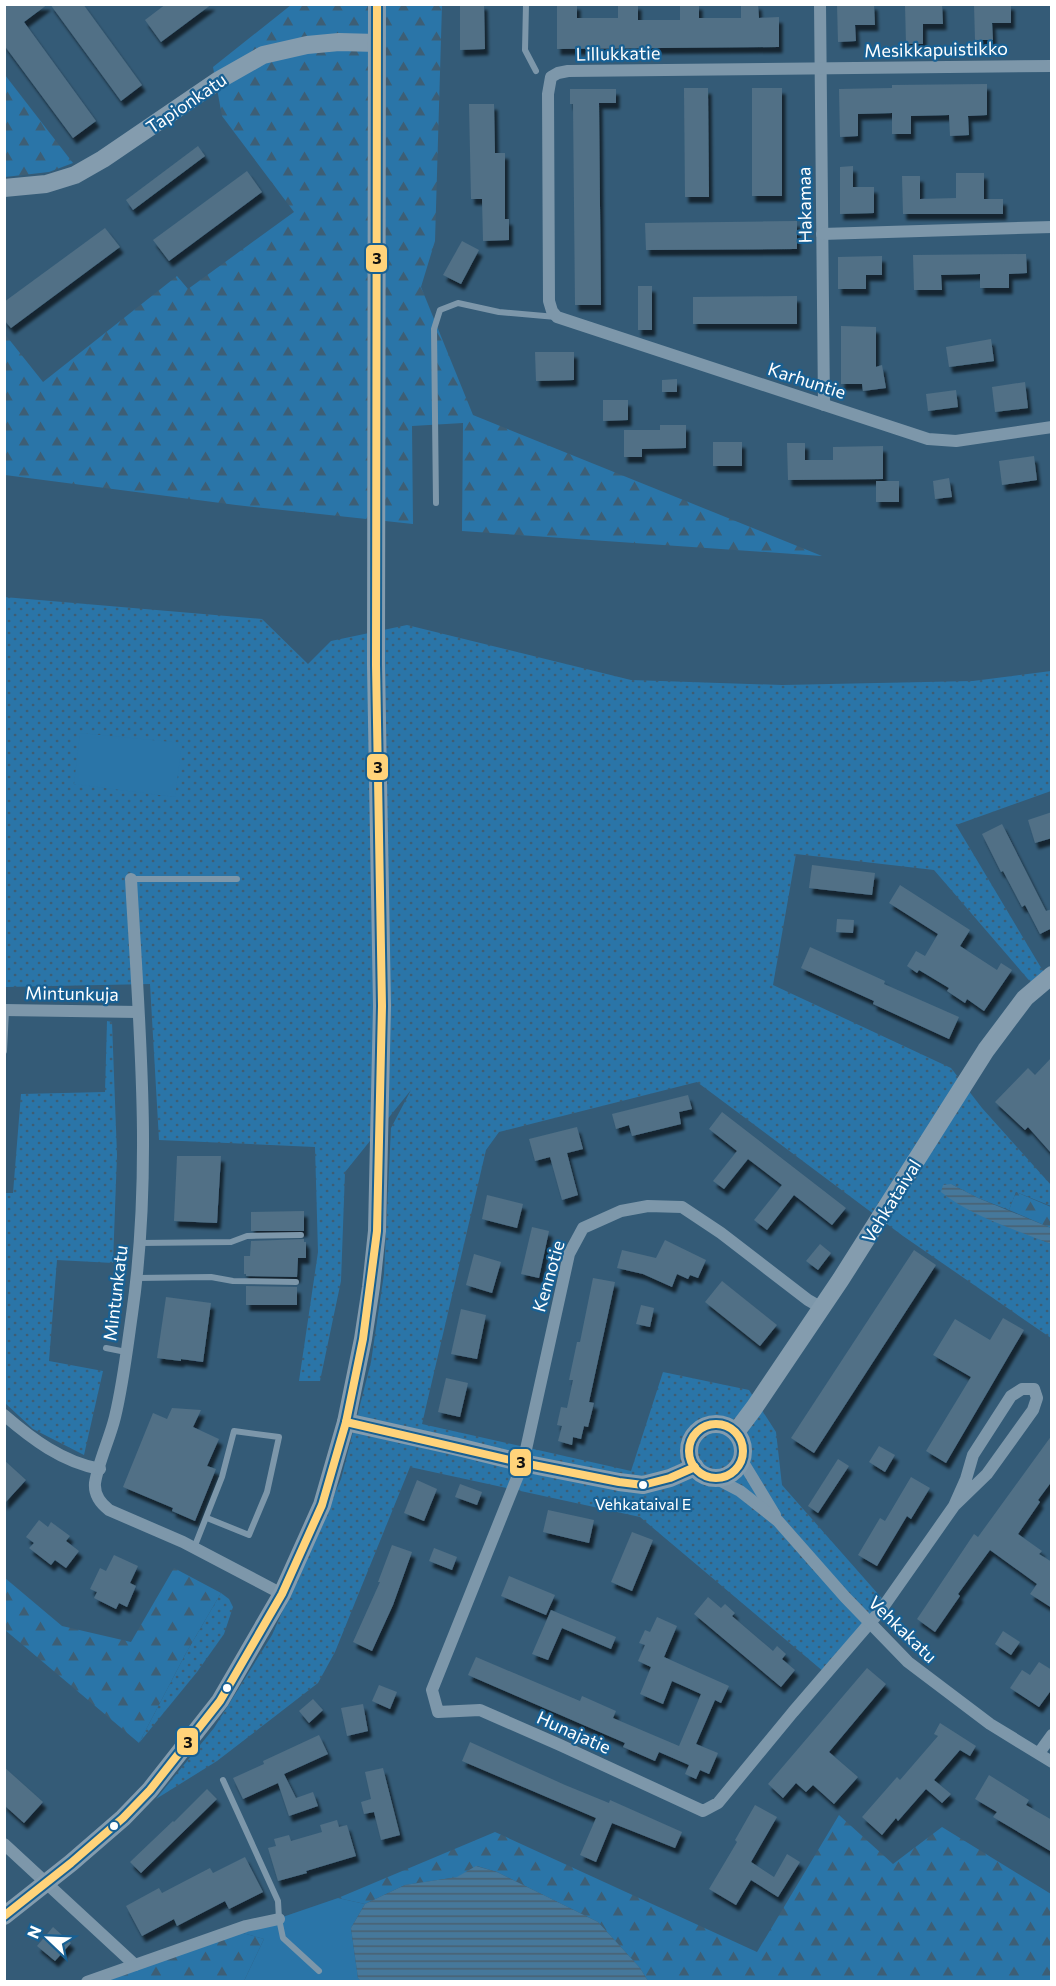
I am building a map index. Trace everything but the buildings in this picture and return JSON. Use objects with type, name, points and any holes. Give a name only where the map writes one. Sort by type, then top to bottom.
[{"type":"main road","points":[[4,1916],[123,1818],[150,1790],[220,1701],[282,1594],[322,1504],[346,1422],[370,1297],[376,1231],[382,1006],[376,665],[377,4]]},
{"type":"main road","name":"Tapionkatu","points":[[4,188],[46,184],[75,175],[103,159],[219,80],[263,55],[307,45],[339,42],[377,43]]},
{"type":"main road","name":"Vehkataival","points":[[736,1432],[822,1308],[986,1050],[1025,998],[1052,975]]},
{"type":"main road","points":[[346,1422],[523,1463],[643,1485],[670,1478],[695,1467]]},
{"type":"main road","points":[[707,1425],[727,1426],[736,1432],[741,1440],[743,1449],[741,1459],[736,1469],[726,1476],[715,1478],[704,1475],[695,1467],[690,1458],[689,1448],[692,1438],[707,1425]]},
{"type":"street","name":"Hakamaa","points":[[820,4],[824,405]]},
{"type":"street","name":"Mesikkapuistikko","points":[[821,69],[1052,66]]},
{"type":"street","name":"Lillukkatie","points":[[557,317],[549,301],[548,94],[551,77],[568,71],[821,69]]},
{"type":"street","points":[[822,234],[1052,226]]},
{"type":"street","name":"Karhuntie","points":[[557,317],[928,439],[956,441],[1052,427]]},
{"type":"street","name":"Mintunkatu","points":[[131,879],[143,1113],[140,1243],[137,1278],[115,1417],[95,1484],[101,1504],[113,1512],[194,1548],[282,1594]]},
{"type":"street","name":"Mintunkuja","points":[[5,1010],[138,1012]]},
{"type":"street","name":"Kennotie","points":[[523,1463],[569,1254],[583,1228],[621,1211],[648,1206],[682,1207],[822,1308]]},
{"type":"street","points":[[870,1623],[954,1506],[987,1474],[1033,1410],[1037,1398],[1034,1389],[1023,1389],[1011,1396],[972,1455],[966,1479],[954,1506]]},
{"type":"street","points":[[4,1415],[42,1445],[87,1467],[100,1469]]},
{"type":"street","name":"Vehkakatu","points":[[741,1459],[778,1521]]},
{"type":"street","name":"Hunajatie","points":[[523,1463],[432,1690],[438,1712],[480,1710],[703,1811],[718,1803],[870,1623]]},
{"type":"street","name":"Vehkakatu","points":[[715,1478],[740,1491],[778,1521],[908,1662],[990,1724],[1052,1762]]},
{"type":"street","points":[[1039,1753],[1052,1735]]},
{"type":"street","points":[[4,1844],[135,1965]]},
{"type":"street","points":[[87,1982],[246,1926],[279,1919]]},
{"type":"lane","points":[[526,4],[525,50],[536,71]]},
{"type":"lane","points":[[436,502],[434,329],[440,310],[458,303],[499,312],[557,317]]},
{"type":"lane","points":[[131,879],[237,879]]},
{"type":"lane","points":[[4,1051],[5,1010]]},
{"type":"lane","points":[[140,1243],[231,1242],[247,1236],[301,1235]]},
{"type":"lane","points":[[137,1278],[211,1277],[233,1281],[296,1282]]},
{"type":"lane","points":[[106,1348],[126,1352]]},
{"type":"lane","points":[[194,1548],[222,1477],[234,1431],[279,1437],[267,1492],[249,1535],[207,1518]]},
{"type":"lane","points":[[223,1779],[278,1901],[283,1938],[319,1971]]},
{"type":"green space","points":[[291,5],[442,5],[435,241],[421,287],[473,415],[822,556],[462,531],[463,423],[412,426],[413,524],[236,505],[5,475],[4,333],[43,382],[177,276],[188,289],[294,212],[222,116],[213,67]]},
{"type":"green space","points":[[5,75],[73,163],[49,172],[5,177]]},
{"type":"green space","points":[[4,597],[262,619],[308,664],[331,641],[407,625],[631,680],[782,685],[973,681],[1051,671],[1051,791],[956,825],[1046,976],[1033,985],[934,870],[796,854],[773,985],[951,1068],[982,1108],[1051,1185],[1051,1206],[1016,1192],[1009,1210],[951,1184],[993,1220],[1051,1244],[1051,1338],[903,1236],[697,1082],[499,1132],[486,1150],[422,1424],[631,1471],[663,1372],[749,1390],[776,1432],[782,1485],[886,1603],[824,1672],[640,1517],[410,1467],[335,1652],[318,1683],[217,1761],[156,1799],[214,1728],[272,1635],[341,1479],[371,1362],[384,1274],[391,1128],[411,1090],[345,1172],[341,1281],[320,1381],[299,1381],[318,1252],[315,1147],[159,1140],[150,984],[5,987]]},
{"type":"green space","points":[[80,733],[182,743],[175,797],[74,784]]},
{"type":"green space","points":[[107,1021],[112,1022],[117,1155],[113,1263],[57,1260],[49,1361],[103,1371],[84,1455],[33,1429],[5,1403],[5,1193],[13,1193],[21,1094],[105,1092]]},
{"type":"green space","points":[[1016,1192],[1051,1207],[1051,1228],[1009,1210]]},
{"type":"green space","points":[[174,1568],[221,1593],[186,1653],[139,1743],[5,1630],[5,1578],[62,1626],[131,1642]]},
{"type":"green space","points":[[221,1593],[229,1599],[233,1607],[224,1634],[197,1672],[139,1743],[186,1653]]},
{"type":"green space","points":[[839,1815],[893,1864],[942,1827],[1051,1894],[1051,1981],[648,1981],[640,1968],[598,1922],[497,1872],[477,1866],[458,1877],[405,1885],[365,1904],[338,1898],[495,1832],[757,1952]]},
{"type":"green space","points":[[338,1898],[365,1904],[351,1928],[358,1978],[362,1981],[244,1981],[264,1939],[239,1932]]},
{"type":"green space","points":[[239,1932],[264,1939],[244,1981],[95,1982]]},
{"type":"shaded area","points":[[951,1184],[978,1198],[1051,1228],[1051,1244],[994,1222],[953,1201],[941,1192],[943,1185]]},
{"type":"shaded area","points":[[476,1866],[497,1872],[598,1922],[640,1968],[648,1981],[362,1982],[358,1978],[351,1928],[365,1904],[405,1885],[457,1877]]},
{"type":"transit line","name":"3","points":[[4,1916],[123,1818],[150,1790],[220,1701],[282,1594],[322,1505],[346,1422],[363,1339],[377,1231],[382,1006],[376,665],[377,4]]},
{"type":"transit line","name":"3","points":[[346,1422],[523,1463],[619,1482],[643,1485],[670,1478],[695,1467]]},
{"type":"transit line","name":"3","points":[[716,1424],[726,1426],[735,1432],[741,1441],[743,1451],[741,1461],[735,1470],[726,1476],[716,1478],[706,1476],[697,1470],[691,1461],[689,1451],[691,1441],[697,1432],[706,1426],[716,1424]]},
{"type":"place","name":"Vehkataival E","points":[[643,1485]]}]
